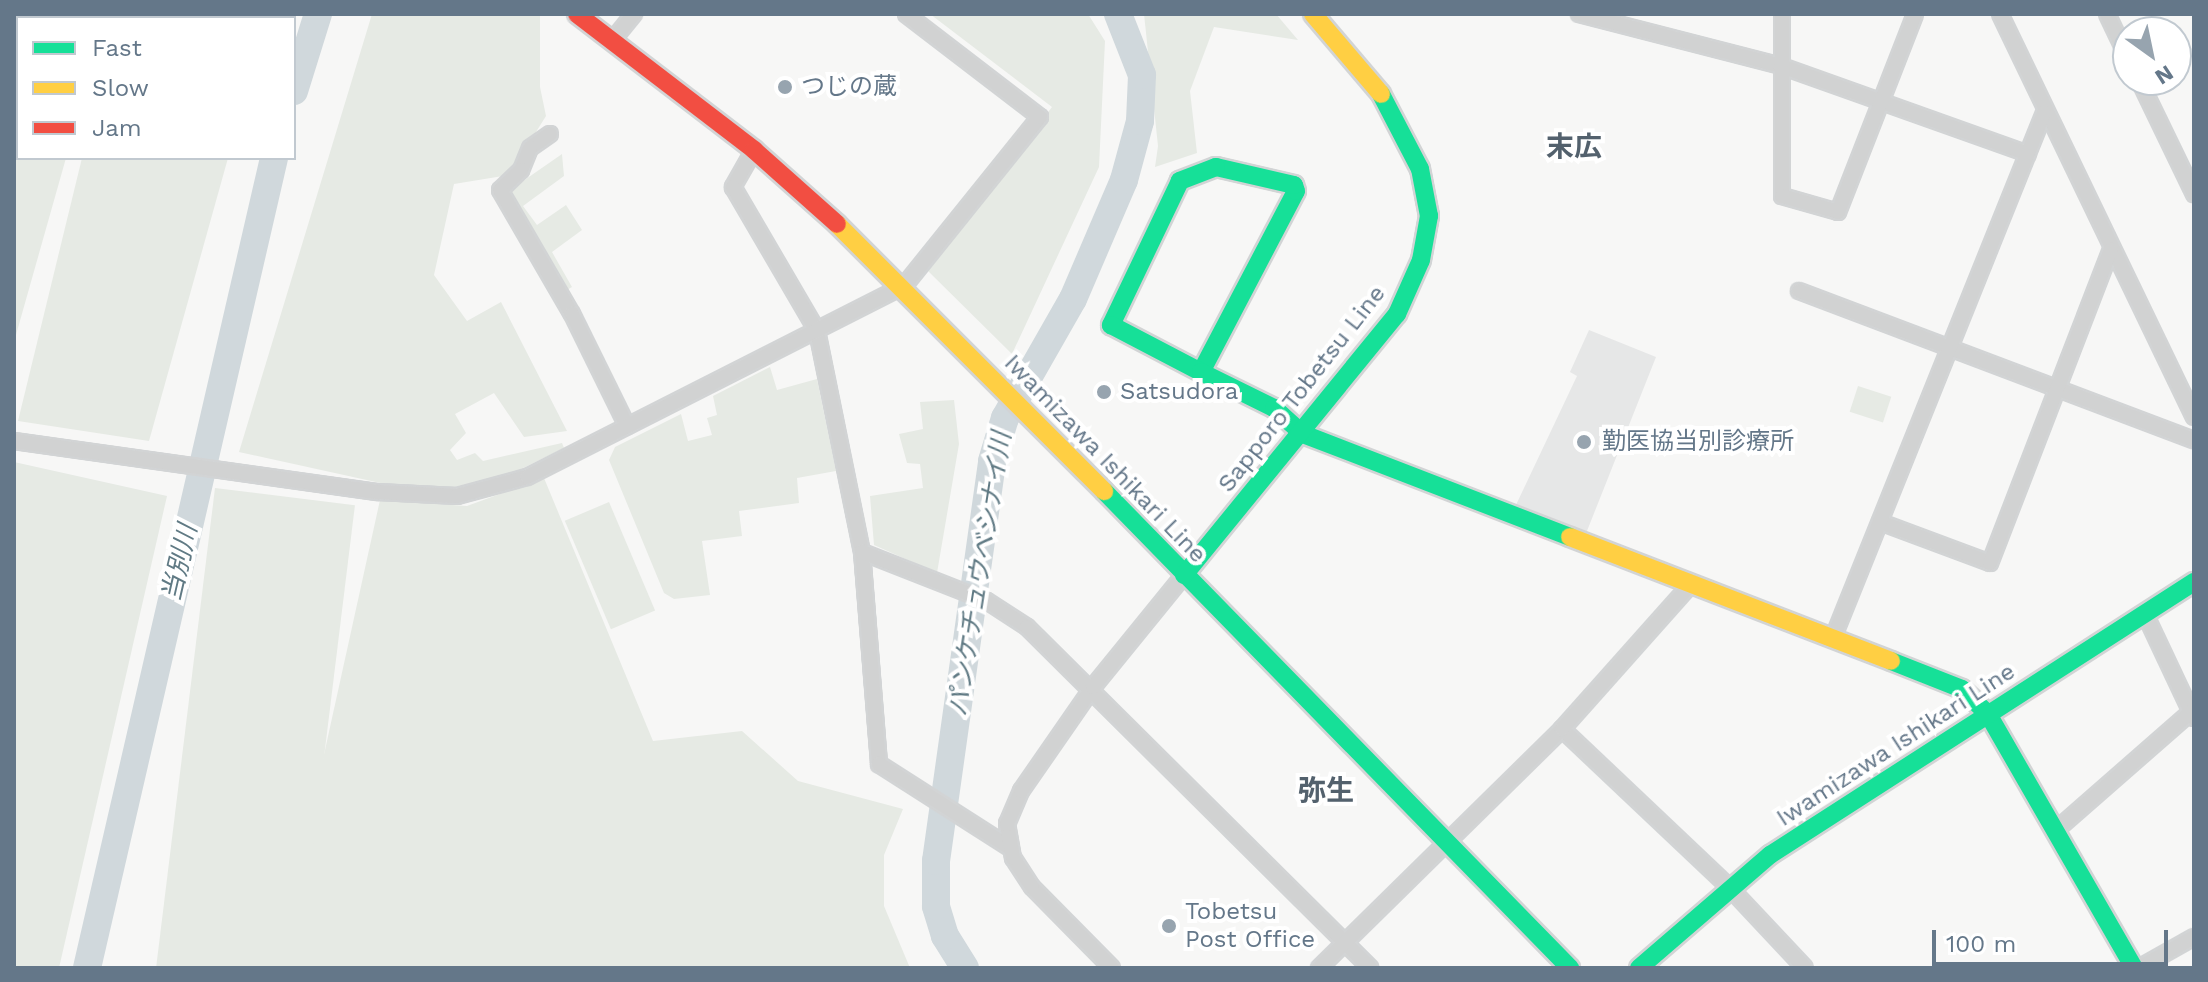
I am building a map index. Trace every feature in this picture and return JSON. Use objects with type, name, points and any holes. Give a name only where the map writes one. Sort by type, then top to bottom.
[{"type":"main road","name":"Iwamizawa Ishikari Line","points":[[577,14],[754,150],[904,286],[1570,968]]},
{"type":"main road","name":"Sapporo Tobetsu Line","points":[[1184,575],[1303,434],[1397,314],[1421,260],[1429,216],[1420,169],[1392,107],[1313,14]]},
{"type":"main road","points":[[1201,372],[1296,191],[1294,185],[1216,167],[1200,169],[1180,181],[1111,325],[1201,372],[1289,417],[1303,434],[1962,689],[1988,714],[2136,968]]},
{"type":"main road","name":"Iwamizawa Ishikari Line","points":[[1639,968],[1728,886],[2194,582]]},
{"type":"street","points":[[612,41],[634,14]]},
{"type":"street","points":[[14,441],[378,492],[471,492],[527,477],[904,286],[1040,117],[906,14]]},
{"type":"street","points":[[1579,14],[1781,66],[2028,154]]},
{"type":"street","points":[[1782,14],[1782,196],[1838,212],[1915,14]]},
{"type":"street","points":[[2000,14],[2044,113],[2194,417]]},
{"type":"street","points":[[2147,96],[2194,194]]},
{"type":"street","points":[[1833,638],[2044,113]]},
{"type":"street","points":[[550,134],[530,148],[521,170],[500,190],[572,314],[627,426]]},
{"type":"street","points":[[754,150],[733,187],[817,331],[862,552],[879,764],[958,819],[1009,847],[1032,887],[1112,968]]},
{"type":"street","points":[[1880,522],[1990,563],[2111,250]]},
{"type":"street","points":[[1799,291],[2194,440]]},
{"type":"street","points":[[862,552],[987,601],[1027,627],[1093,687],[1370,968]]},
{"type":"street","points":[[1009,847],[1012,807],[1093,687],[1184,575]]},
{"type":"street","points":[[1319,968],[1562,729],[1692,583]]},
{"type":"street","points":[[2055,831],[2193,715],[2145,614]]},
{"type":"street","points":[[1562,729],[1728,886],[1805,968]]},
{"type":"street","points":[[2136,968],[2194,937]]},
{"type":"shaded area","points":[[14,14],[105,14],[16,16],[16,160],[65,160],[14,342]]},
{"type":"shaded area","points":[[372,14],[540,14],[540,87],[546,116],[509,175],[454,184],[434,275],[467,321],[501,302],[567,431],[524,437],[494,393],[455,414],[466,433],[450,450],[457,460],[475,453],[483,461],[562,443],[564,448],[517,471],[455,487],[394,486],[239,452]]},
{"type":"shaded area","points":[[930,14],[1088,14],[1105,41],[1099,167],[1012,354],[928,271],[1052,107]]},
{"type":"shaded area","points":[[1144,14],[1276,14],[1298,40],[1214,27],[1190,91],[1197,153],[1155,167],[1158,146]]},
{"type":"shaded area","points":[[562,154],[564,176],[523,206],[537,225],[566,205],[582,230],[552,252],[572,287],[565,291],[506,193]]},
{"type":"shaded area","points":[[82,160],[227,160],[149,441],[18,421]]},
{"type":"shaded area","name":"勤医協当別診療所","points":[[1589,330],[1656,357],[1585,536],[1515,507],[1577,376],[1570,372]]},
{"type":"shaded area","points":[[770,367],[777,390],[817,379],[836,471],[797,478],[799,503],[739,511],[742,536],[702,541],[710,595],[674,599],[664,593],[609,460],[615,447],[681,414],[688,441],[712,435],[707,418],[717,415],[713,396]]},
{"type":"shaded area","points":[[1858,386],[1891,397],[1883,422],[1850,412]]},
{"type":"shaded area","points":[[954,400],[959,444],[937,573],[874,545],[870,496],[923,488],[920,464],[907,463],[899,434],[923,429],[920,402]]},
{"type":"shaded area","points":[[14,462],[167,496],[59,968],[14,968]]},
{"type":"shaded area","points":[[544,478],[653,741],[742,731],[798,781],[903,809],[884,855],[884,906],[910,968],[277,968],[380,500],[467,506]]},
{"type":"shaded area","points":[[215,488],[355,505],[298,968],[156,968]]},
{"type":"shaded area","points":[[609,502],[655,611],[611,629],[565,521]]},
{"type":"waterway","name":"当別川","points":[[296,85],[318,14]]},
{"type":"waterway","name":"パンケチュウベシナイ川","points":[[965,968],[945,936],[936,906],[936,861],[992,461],[1005,418],[1073,299],[1124,180],[1140,121],[1142,75],[1118,14]]},
{"type":"waterway","name":"当別川","points":[[87,968],[274,160]]},
{"type":"traffic: fast","points":[[1184,575],[1397,314],[1421,260],[1429,216],[1420,169],[1381,94]]},
{"type":"traffic: fast","points":[[1201,372],[1296,191],[1294,185],[1216,167],[1180,181],[1111,325],[1201,372],[1274,408],[1303,434],[1570,537]]},
{"type":"traffic: fast","points":[[1104,491],[1570,968]]},
{"type":"traffic: fast","points":[[1639,968],[1770,855],[2194,582]]},
{"type":"traffic: fast","points":[[1891,661],[1962,689],[1988,714],[2134,968]]},
{"type":"traffic: slow","points":[[1313,14],[1381,94]]},
{"type":"traffic: slow","points":[[837,224],[1104,491]]},
{"type":"traffic: slow","points":[[1570,537],[1891,661]]},
{"type":"traffic: jam","points":[[577,14],[754,150],[837,224]]},
{"type":"place","name":"つじの蔵","points":[[785,87]]},
{"type":"place","name":"Satsudora","points":[[1104,392]]},
{"type":"place","name":"勤医協当別診療所","points":[[1584,442]]},
{"type":"place","name":"Tobetsu Post Office","points":[[1169,926]]},
{"type":"district","name":"末広","points":[[1574,147]]},
{"type":"district","name":"弥生","points":[[1326,791]]}]
